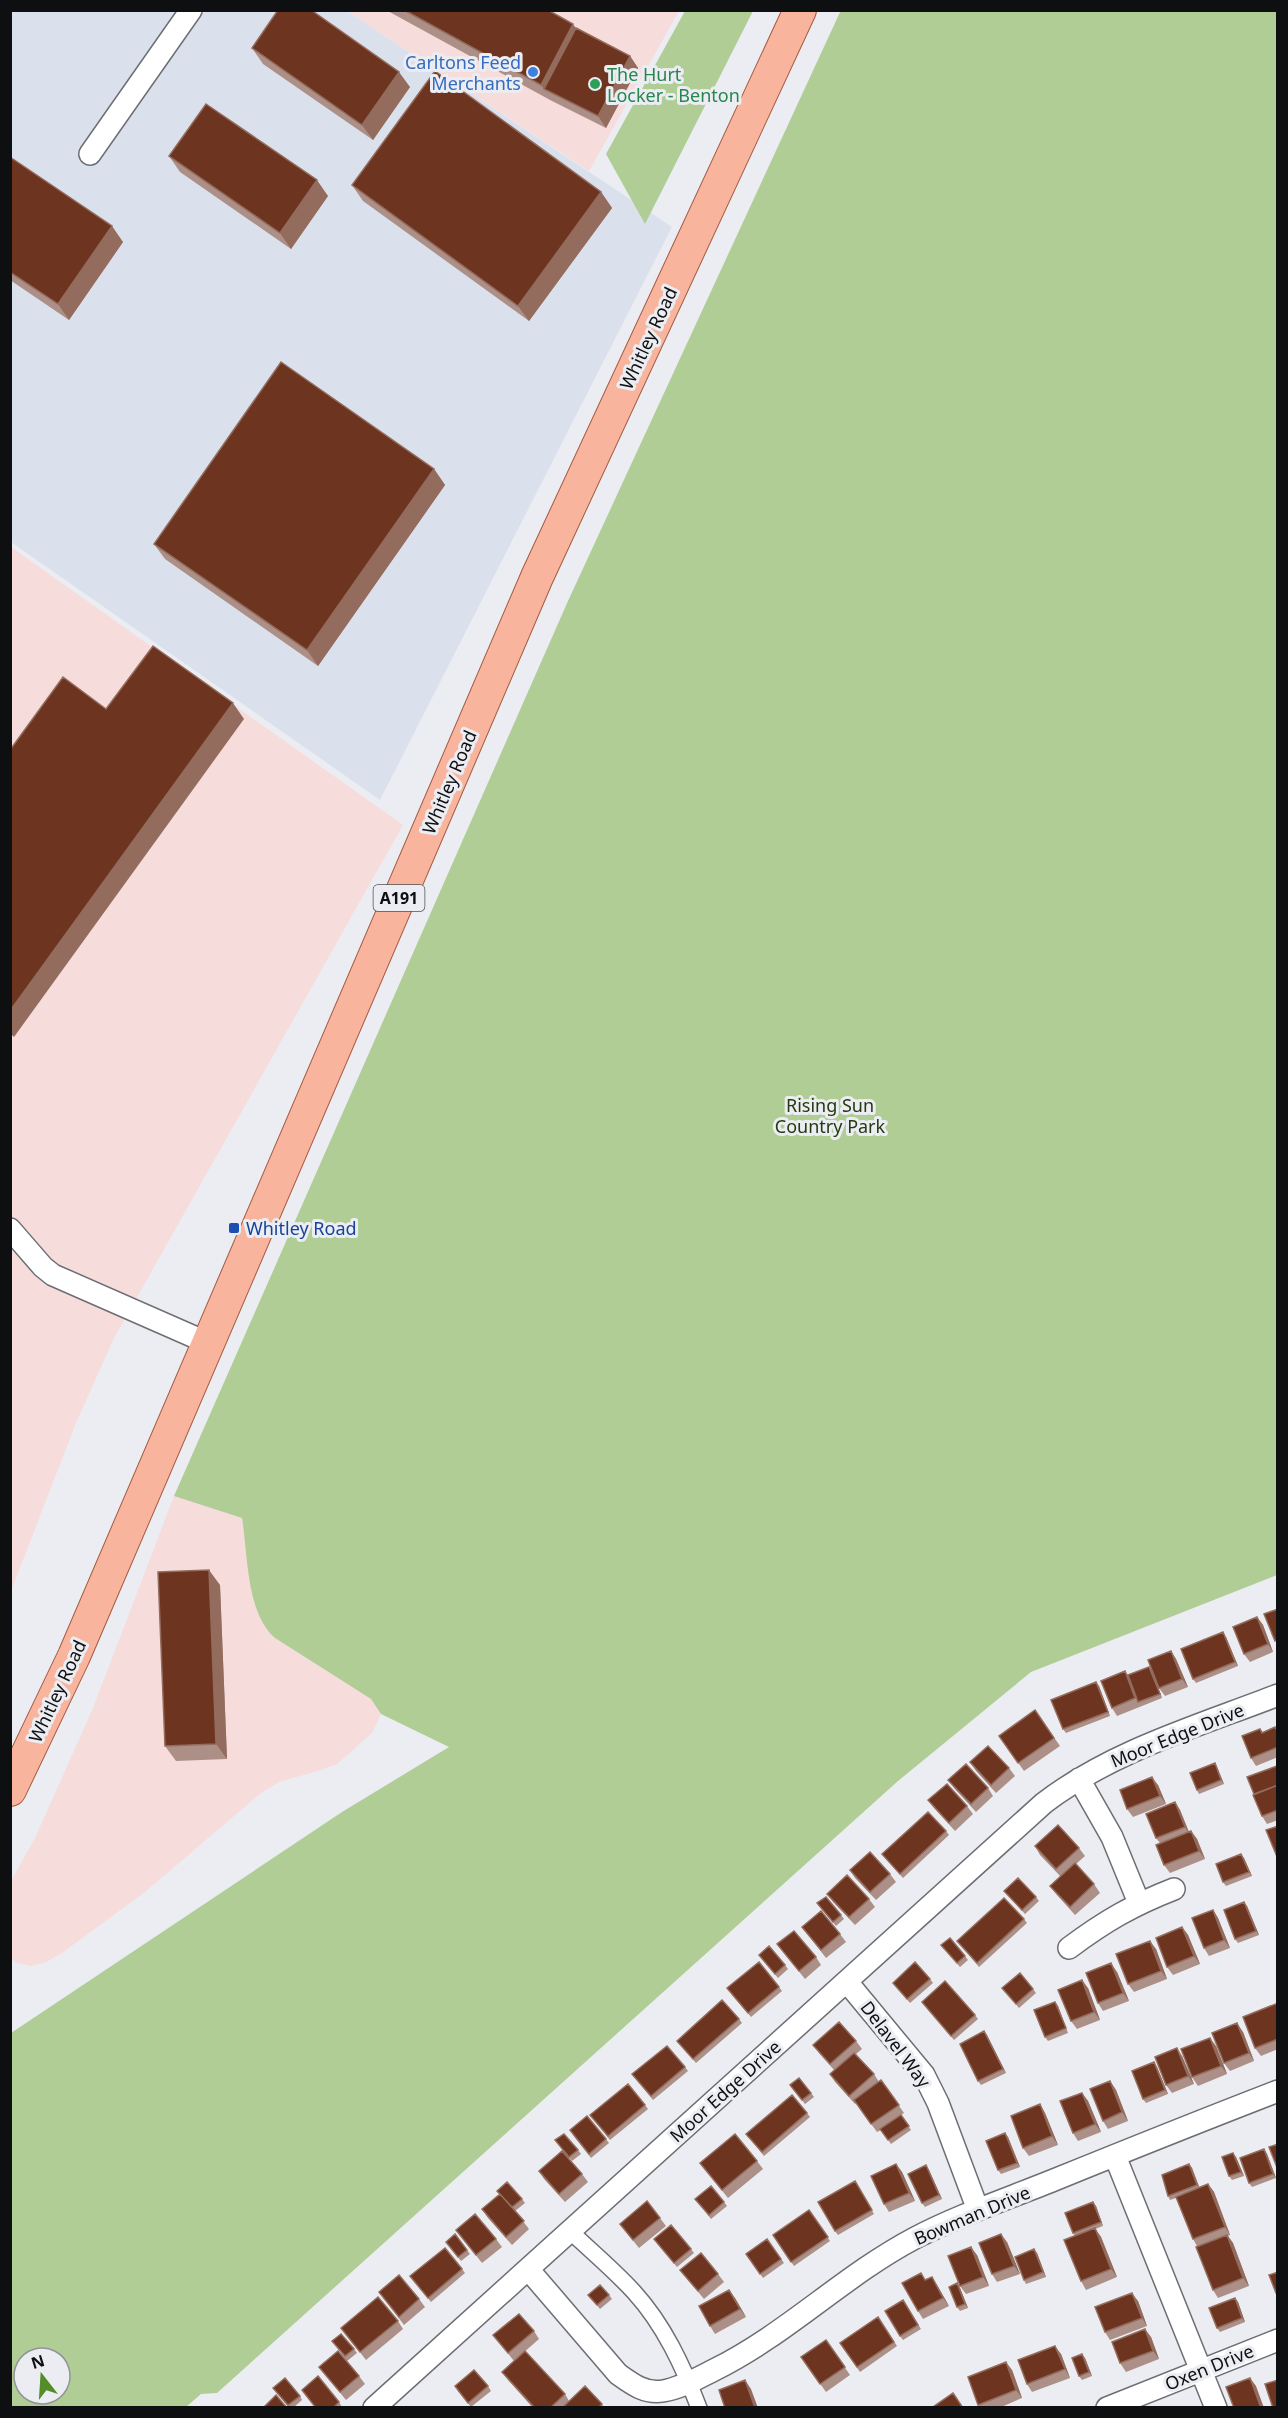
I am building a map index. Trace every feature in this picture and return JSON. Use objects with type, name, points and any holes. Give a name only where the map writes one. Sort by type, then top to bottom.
[{"type":"main road","name":"Whitley Road","points":[[10,1790],[74,1656],[537,577],[800,10]]},
{"type":"street","points":[[90,154],[191,10]]},
{"type":"street","points":[[10,1229],[43,1267],[54,1275],[208,1343]]},
{"type":"street","name":"Moor Edge Drive","points":[[374,2408],[1044,1803],[1114,1759],[1278,1695]]},
{"type":"street","points":[[1079,1779],[1112,1837],[1139,1903]]},
{"type":"street","points":[[1069,1948],[1097,1927],[1139,1903],[1174,1889]]},
{"type":"street","name":"Delavel Way","points":[[847,1982],[924,2075],[938,2103],[978,2210]]},
{"type":"street","name":"Bowman Drive","points":[[528,2269],[618,2374],[650,2392],[664,2391],[738,2359],[772,2337],[856,2273],[918,2236],[1278,2091]]},
{"type":"street","points":[[1115,2156],[1216,2408]]},
{"type":"street","points":[[570,2231],[633,2290],[650,2312],[664,2333],[689,2382],[699,2408]]},
{"type":"street","name":"Oxen Drive","points":[[1107,2408],[1278,2340]]},
{"type":"shaded area","points":[[11,11],[347,11],[672,227],[380,800],[11,542]]},
{"type":"shaded area","points":[[347,11],[679,11],[589,171]]},
{"type":"shaded area","points":[[11,547],[403,825],[114,1338],[76,1423],[11,1591]]},
{"type":"shaded area","points":[[174,1496],[242,1518],[254,1601],[275,1638],[371,1699],[381,1714],[372,1733],[337,1764],[279,1782],[261,1793],[145,1892],[62,1953],[46,1962],[31,1966],[17,1963],[11,1958],[11,1881],[35,1838],[93,1708]]},
{"type":"green space","name":"Rising Sun Country Park","points":[[841,10],[1277,11],[1277,1575],[1031,1672],[898,1781],[217,2393],[201,2394],[186,2407],[11,2407],[11,2033],[342,1812],[449,1747],[381,1714],[371,1699],[275,1638],[258,1614],[253,1599],[242,1518],[174,1496],[568,601]]},
{"type":"green space","points":[[685,11],[753,11],[645,224],[606,154]]},
{"type":"building","points":[[278,10],[311,10],[399,72],[362,125],[252,48]]},
{"type":"building","name":"Carltons Feed Merchants","points":[[404,10],[548,10],[573,24],[541,85]]},
{"type":"building","name":"The Hurt Locker - Benton","points":[[576,28],[630,56],[598,116],[544,89]]},
{"type":"building","points":[[435,71],[601,192],[518,306],[352,185]]},
{"type":"building","points":[[206,104],[317,180],[280,233],[169,156]]},
{"type":"building","points":[[10,157],[112,226],[58,304],[10,272]]},
{"type":"building","points":[[281,362],[434,469],[307,650],[154,544]]},
{"type":"building","points":[[153,646],[233,703],[10,1011],[10,750],[63,677],[106,709]]},
{"type":"building","points":[[209,1570],[216,1744],[165,1746],[158,1572]]},
{"type":"building","points":[[1278,1609],[1278,1640],[1275,1641],[1264,1614]]},
{"type":"building","points":[[1257,1617],[1268,1644],[1244,1654],[1233,1627]]},
{"type":"building","points":[[1223,1632],[1235,1662],[1193,1679],[1181,1649]]},
{"type":"building","points":[[1171,1651],[1182,1679],[1159,1688],[1148,1660]]},
{"type":"building","points":[[1149,1667],[1160,1694],[1138,1702],[1128,1675]]},
{"type":"building","points":[[1125,1671],[1135,1698],[1112,1708],[1101,1681]]},
{"type":"building","points":[[1096,1682],[1108,1712],[1063,1729],[1051,1700]]},
{"type":"building","points":[[1035,1710],[1054,1738],[1018,1763],[999,1736]]},
{"type":"building","points":[[1275,1727],[1278,1733],[1278,1747],[1251,1758],[1242,1736],[1260,1729],[1262,1733]]},
{"type":"building","points":[[988,1746],[1009,1768],[991,1785],[970,1762]]},
{"type":"building","points":[[1215,1763],[1221,1780],[1197,1790],[1190,1773]]},
{"type":"building","points":[[966,1764],[988,1788],[971,1804],[948,1780]]},
{"type":"building","points":[[1277,1766],[1278,1785],[1254,1794],[1247,1777]]},
{"type":"building","points":[[1152,1777],[1160,1796],[1127,1809],[1120,1790]]},
{"type":"building","points":[[947,1784],[967,1806],[949,1823],[928,1800]]},
{"type":"building","points":[[1278,1785],[1278,1810],[1262,1816],[1253,1795]]},
{"type":"building","points":[[1175,1802],[1185,1827],[1156,1838],[1146,1814]]},
{"type":"building","points":[[928,1812],[946,1831],[900,1874],[882,1854]]},
{"type":"building","points":[[1058,1825],[1079,1848],[1056,1869],[1035,1846]]},
{"type":"building","points":[[1278,1826],[1278,1859],[1266,1830]]},
{"type":"building","points":[[1191,1831],[1199,1851],[1164,1865],[1156,1845]]},
{"type":"building","points":[[870,1852],[890,1874],[870,1892],[850,1870]]},
{"type":"building","points":[[1241,1854],[1249,1872],[1223,1882],[1216,1864]]},
{"type":"building","points":[[1075,1863],[1094,1884],[1070,1907],[1050,1886]]},
{"type":"building","points":[[847,1875],[869,1899],[849,1917],[827,1894]]},
{"type":"building","points":[[1018,1878],[1036,1897],[1022,1910],[1004,1891]]},
{"type":"building","points":[[826,1897],[841,1915],[833,1922],[817,1903]]},
{"type":"building","points":[[1004,1898],[1024,1919],[977,1963],[957,1941]]},
{"type":"building","points":[[1244,1902],[1256,1931],[1235,1939],[1224,1910]]},
{"type":"building","points":[[1213,1910],[1224,1940],[1204,1948],[1192,1918]]},
{"type":"building","points":[[821,1911],[840,1934],[821,1950],[802,1927]]},
{"type":"building","points":[[1182,1927],[1194,1956],[1167,1967],[1156,1938]]},
{"type":"building","points":[[794,1931],[816,1957],[799,1971],[777,1944]]},
{"type":"building","points":[[950,1938],[965,1956],[957,1963],[941,1945]]},
{"type":"building","points":[[1150,1941],[1161,1971],[1128,1984],[1116,1954]]},
{"type":"building","points":[[769,1946],[785,1965],[775,1974],[759,1955]]},
{"type":"building","points":[[759,1962],[779,1987],[748,2013],[727,1988]]},
{"type":"building","points":[[915,1962],[930,1979],[907,1999],[893,1983]]},
{"type":"building","points":[[1111,1963],[1123,1993],[1098,2003],[1086,1973]]},
{"type":"building","points":[[1020,1973],[1033,1989],[1016,2004],[1002,1988]]},
{"type":"building","points":[[1082,1980],[1094,2012],[1071,2021],[1058,1990]]},
{"type":"building","points":[[945,1981],[975,2015],[951,2036],[922,2002]]},
{"type":"building","points":[[722,2000],[739,2019],[693,2059],[677,2041]]},
{"type":"building","points":[[1055,2002],[1066,2028],[1045,2037],[1034,2010]]},
{"type":"building","points":[[1278,2003],[1278,2039],[1255,2048],[1243,2017]]},
{"type":"building","points":[[839,2022],[856,2041],[830,2064],[813,2045]]},
{"type":"building","points":[[1237,2023],[1249,2053],[1224,2063],[1212,2033]]},
{"type":"building","points":[[984,2031],[1003,2069],[978,2081],[960,2044]]},
{"type":"building","points":[[1210,2038],[1221,2066],[1192,2077],[1181,2049]]},
{"type":"building","points":[[667,2046],[685,2067],[651,2096],[632,2074]]},
{"type":"building","points":[[1177,2048],[1188,2076],[1166,2085],[1155,2057]]},
{"type":"building","points":[[854,2053],[874,2074],[849,2096],[830,2074]]},
{"type":"building","points":[[1154,2062],[1165,2090],[1143,2099],[1132,2071]]},
{"type":"building","points":[[799,2078],[811,2093],[802,2100],[790,2085]]},
{"type":"building","points":[[881,2080],[899,2105],[871,2124],[854,2100]]},
{"type":"building","points":[[1110,2081],[1122,2112],[1103,2121],[1090,2089]]},
{"type":"building","points":[[628,2084],[645,2105],[608,2136],[590,2115]]},
{"type":"building","points":[[1082,2093],[1095,2124],[1073,2133],[1060,2101]]},
{"type":"building","points":[[792,2095],[807,2113],[762,2152],[746,2134]]},
{"type":"building","points":[[1040,2104],[1052,2136],[1023,2148],[1011,2116]]},
{"type":"building","points":[[901,2115],[909,2126],[888,2140],[880,2129]]},
{"type":"building","points":[[587,2116],[606,2139],[589,2154],[570,2130]]},
{"type":"building","points":[[1005,2133],[1017,2163],[998,2170],[986,2141]]},
{"type":"building","points":[[564,2134],[578,2150],[569,2157],[555,2140]]},
{"type":"building","points":[[735,2134],[757,2161],[722,2190],[700,2163]]},
{"type":"building","points":[[1278,2144],[1278,2170],[1269,2147]]},
{"type":"building","points":[[1264,2149],[1273,2174],[1249,2183],[1240,2158]]},
{"type":"building","points":[[562,2151],[582,2174],[559,2194],[539,2171]]},
{"type":"building","points":[[1233,2153],[1241,2172],[1229,2176],[1222,2157]]},
{"type":"building","points":[[896,2164],[909,2193],[884,2204],[871,2176]]},
{"type":"building","points":[[1189,2164],[1197,2185],[1168,2196],[1162,2175]]},
{"type":"building","points":[[926,2165],[939,2195],[922,2203],[908,2174]]},
{"type":"building","points":[[855,2181],[872,2210],[835,2231],[818,2202]]},
{"type":"building","points":[[507,2182],[522,2199],[512,2207],[497,2191]]},
{"type":"building","points":[[1208,2184],[1225,2227],[1193,2239],[1176,2197]]},
{"type":"building","points":[[711,2186],[724,2202],[709,2215],[695,2199]]},
{"type":"building","points":[[500,2194],[524,2221],[506,2237],[482,2209]]},
{"type":"building","points":[[647,2201],[660,2218],[633,2240],[620,2224]]},
{"type":"building","points":[[1093,2202],[1101,2222],[1073,2233],[1065,2213]]},
{"type":"building","points":[[809,2210],[828,2237],[791,2262],[773,2235]]},
{"type":"building","points":[[475,2214],[496,2239],[476,2255],[456,2230]]},
{"type":"building","points":[[671,2225],[691,2249],[674,2263],[654,2239]]},
{"type":"building","points":[[1095,2228],[1111,2269],[1081,2281],[1064,2240]]},
{"type":"building","points":[[455,2234],[467,2250],[458,2257],[446,2242]]},
{"type":"building","points":[[1001,2234],[1014,2266],[992,2274],[979,2243]]},
{"type":"building","points":[[1227,2235],[1243,2278],[1213,2290],[1196,2247]]},
{"type":"building","points":[[767,2239],[781,2259],[760,2274],[746,2254]]},
{"type":"building","points":[[971,2247],[983,2277],[960,2286],[948,2256]]},
{"type":"building","points":[[445,2248],[462,2269],[428,2298],[410,2276]]},
{"type":"building","points":[[1034,2249],[1043,2272],[1024,2280],[1015,2257]]},
{"type":"building","points":[[701,2253],[718,2274],[698,2291],[680,2270]]},
{"type":"building","points":[[1278,2272],[1278,2292],[1276,2293],[1269,2275]]},
{"type":"building","points":[[921,2273],[925,2280],[932,2277],[943,2298],[918,2311],[902,2283]]},
{"type":"building","points":[[399,2275],[419,2299],[399,2317],[379,2292]]},
{"type":"building","points":[[957,2283],[965,2304],[957,2307],[949,2287]]},
{"type":"building","points":[[600,2285],[609,2295],[597,2305],[588,2295]]},
{"type":"building","points":[[729,2290],[740,2309],[710,2326],[699,2306]]},
{"type":"building","points":[[1132,2293],[1142,2318],[1105,2332],[1095,2307]]},
{"type":"building","points":[[378,2297],[398,2321],[360,2352],[341,2328]]},
{"type":"building","points":[[1235,2298],[1242,2318],[1217,2328],[1209,2308]]},
{"type":"building","points":[[903,2300],[918,2325],[900,2336],[885,2311]]},
{"type":"building","points":[[519,2314],[534,2331],[508,2353],[493,2335]]},
{"type":"building","points":[[878,2317],[894,2342],[857,2367],[840,2343]]},
{"type":"building","points":[[1145,2329],[1153,2351],[1120,2363],[1112,2342]]},
{"type":"building","points":[[341,2334],[354,2349],[345,2356],[332,2341]]},
{"type":"building","points":[[826,2340],[845,2367],[820,2384],[801,2357]]},
{"type":"building","points":[[1055,2346],[1065,2369],[1027,2384],[1018,2360]]},
{"type":"building","points":[[338,2351],[359,2376],[340,2392],[319,2367]]},
{"type":"building","points":[[525,2351],[565,2394],[550,2408],[535,2408],[502,2372]]},
{"type":"building","points":[[1082,2354],[1089,2372],[1079,2376],[1072,2358]]},
{"type":"building","points":[[1006,2362],[1016,2390],[978,2405],[968,2377]]},
{"type":"building","points":[[474,2370],[488,2386],[468,2403],[455,2386]]},
{"type":"building","points":[[318,2376],[339,2402],[333,2408],[316,2408],[302,2390]]},
{"type":"building","points":[[285,2378],[300,2396],[288,2405],[273,2388]]},
{"type":"building","points":[[1250,2378],[1261,2408],[1234,2408],[1226,2387]]},
{"type":"building","points":[[745,2380],[755,2408],[725,2408],[719,2390]]},
{"type":"building","points":[[1278,2380],[1278,2408],[1273,2408],[1265,2384]]},
{"type":"building","points":[[585,2386],[602,2404],[598,2408],[562,2408]]},
{"type":"building","points":[[953,2393],[963,2408],[933,2408],[933,2407]]},
{"type":"building","points":[[276,2395],[287,2408],[263,2408]]},
{"type":"place","name":"Carltons Feed Merchants","points":[[533,72]]},
{"type":"place","name":"The Hurt Locker - Benton","points":[[595,84]]},
{"type":"place","name":"Whitley Road","points":[[234,1228]]}]
